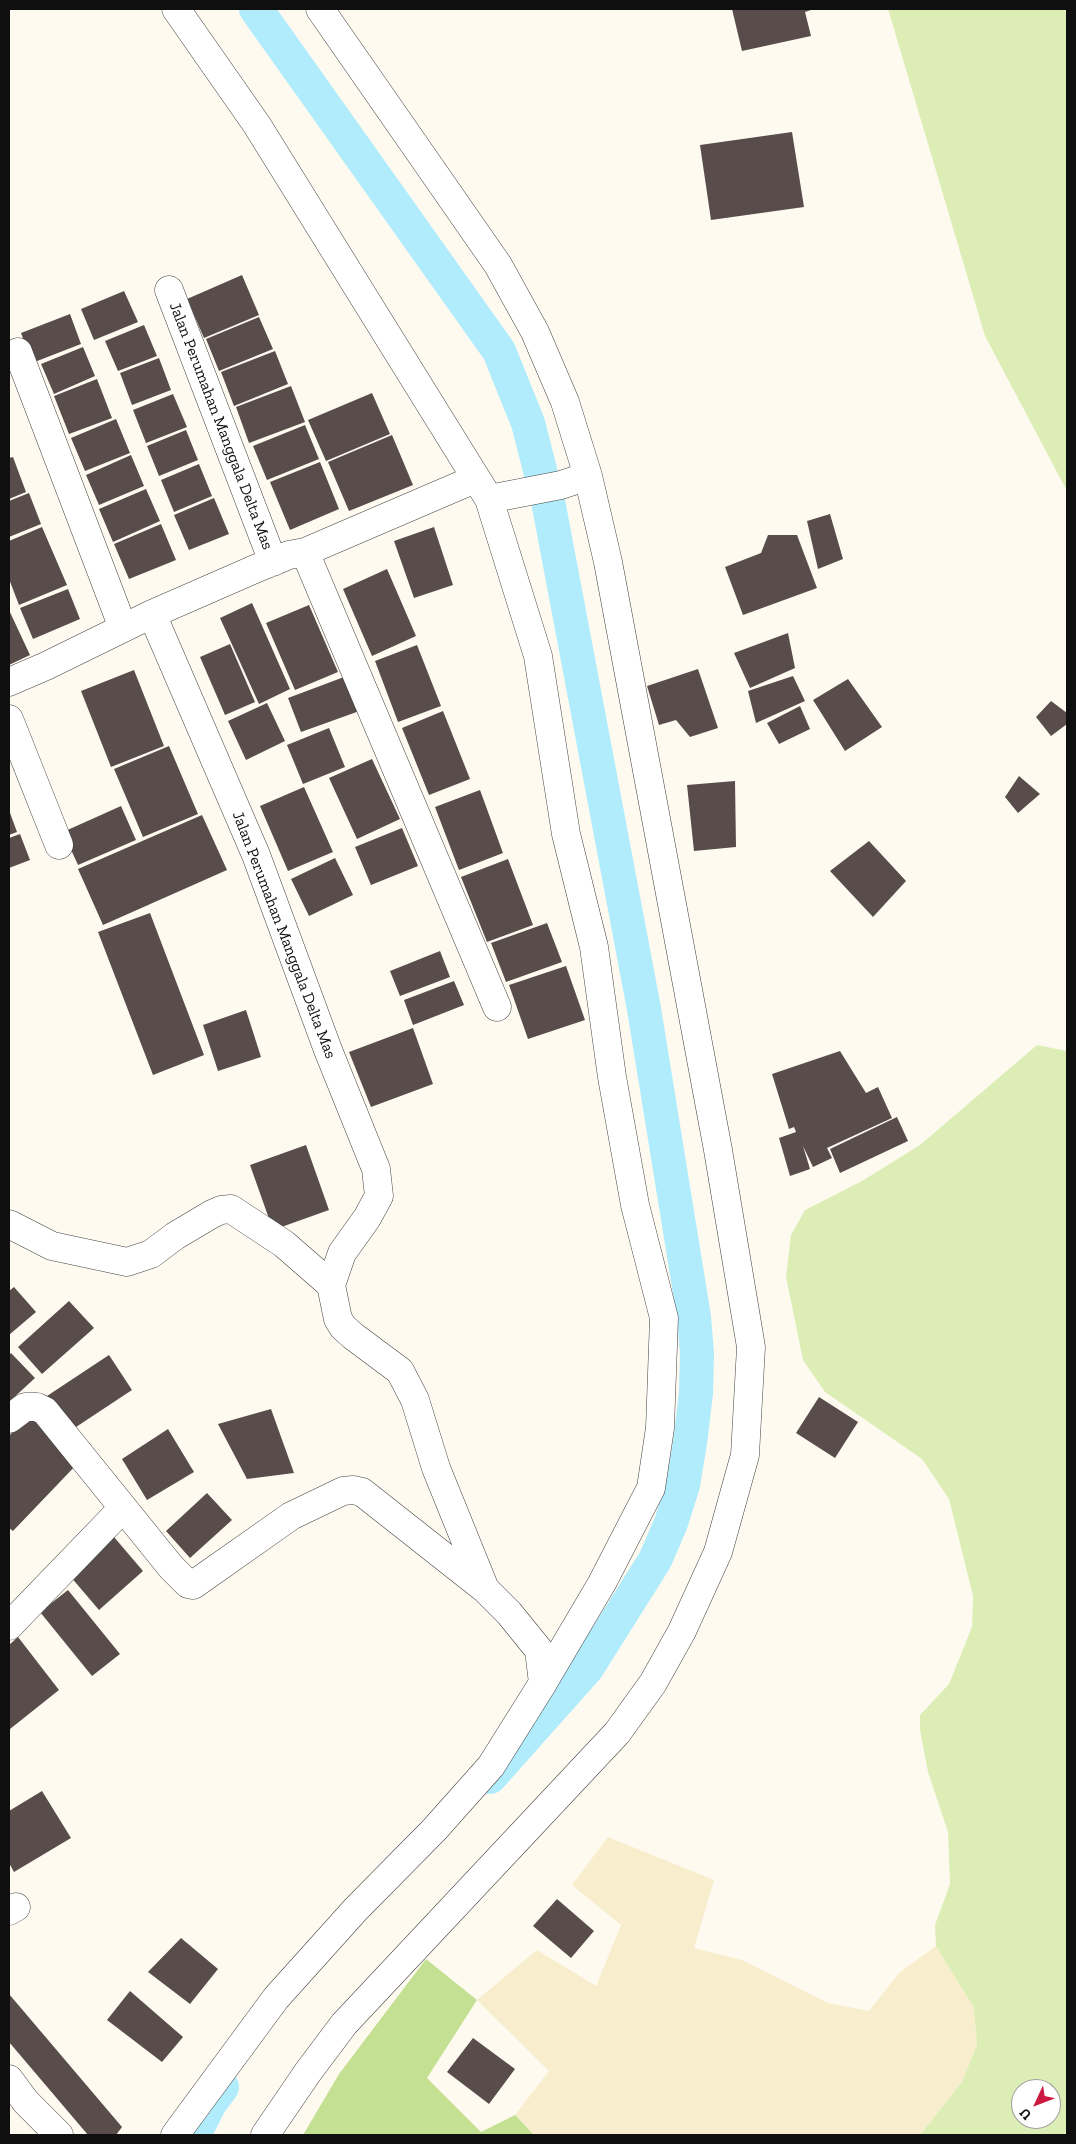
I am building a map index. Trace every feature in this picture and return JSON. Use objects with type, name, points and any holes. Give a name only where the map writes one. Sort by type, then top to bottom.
[{"type":"street","points":[[175,2135],[276,1998],[356,1909],[434,1830],[491,1766],[543,1683],[602,1583],[651,1488],[660,1428],[664,1318],[633,1195],[612,1077],[594,947],[566,834],[538,656],[482,489],[257,125],[176,9]]},
{"type":"street","points":[[266,2135],[302,2080],[344,2024],[617,1733],[653,1683],[682,1631],[718,1552],[745,1455],[751,1347],[718,1150],[608,562],[588,476],[565,402],[535,332],[498,266],[320,9]]},
{"type":"street","name":"Jalan Perumahan Manggala Delta Mas","points":[[168,290],[273,562]]},
{"type":"street","points":[[18,352],[123,628]]},
{"type":"street","name":"Jalan Perumahan Manggala Delta Mas","points":[[9,682],[152,614],[273,562],[482,489],[520,493],[561,485],[588,476]]},
{"type":"street","points":[[305,552],[497,1007]]},
{"type":"street","name":"Jalan Perumahan Manggala Delta Mas","points":[[152,614],[256,855],[328,1050],[376,1169],[379,1196],[367,1218],[342,1253],[331,1285]]},
{"type":"street","points":[[9,719],[59,845]]},
{"type":"street","points":[[9,1224],[52,1246],[127,1262],[151,1254],[175,1236],[212,1214],[221,1210],[231,1209],[284,1244],[331,1285],[334,1307],[343,1327],[400,1371],[415,1400],[436,1468],[485,1589]]},
{"type":"street","points":[[9,1419],[25,1407],[37,1407],[45,1411],[171,1567],[188,1584],[192,1585],[291,1516],[342,1491],[358,1490],[485,1589],[509,1613],[539,1650],[543,1683]]},
{"type":"street","points":[[9,1626],[123,1508]]},
{"type":"street","points":[[9,2080],[26,2102],[59,2135]]},
{"type":"shaded area","points":[[608,1837],[714,1880],[694,1948],[742,1960],[828,2003],[869,2011],[899,1973],[936,1946],[974,2008],[977,2045],[962,2082],[920,2135],[534,2135],[515,2115],[549,2071],[477,2000],[537,1950],[596,1986],[621,1925],[572,1885]]},
{"type":"green space","points":[[888,9],[1067,9],[1067,491],[985,336]]},
{"type":"green space","points":[[1037,1045],[1067,1051],[1067,2135],[920,2135],[962,2082],[977,2045],[974,2008],[936,1946],[935,1925],[950,1884],[948,1832],[928,1772],[920,1730],[920,1715],[949,1684],[972,1627],[973,1596],[949,1499],[922,1459],[825,1392],[803,1360],[786,1277],[791,1235],[805,1210],[862,1181],[920,1145]]},
{"type":"green space","points":[[426,1959],[477,2000],[427,2078],[481,2132],[515,2115],[534,2135],[303,2135],[339,2074]]},
{"type":"building","points":[[732,9],[814,9],[805,12],[811,36],[742,51]]},
{"type":"building","points":[[792,132],[804,207],[711,220],[700,145]]},
{"type":"building","points":[[242,275],[259,315],[204,338],[187,299]]},
{"type":"building","points":[[124,291],[138,322],[94,340],[81,309]]},
{"type":"building","points":[[70,314],[81,344],[32,363],[21,333]]},
{"type":"building","points":[[259,317],[273,349],[219,371],[206,339]]},
{"type":"building","points":[[144,325],[157,356],[118,371],[105,341]]},
{"type":"building","points":[[83,347],[95,376],[54,394],[41,364]]},
{"type":"building","points":[[275,351],[288,384],[234,406],[221,372]]},
{"type":"building","points":[[159,358],[171,390],[132,405],[120,373]]},
{"type":"building","points":[[97,379],[112,418],[69,434],[54,396]]},
{"type":"building","points":[[291,386],[305,422],[249,443],[236,407]]},
{"type":"building","points":[[372,393],[390,434],[326,461],[308,420]]},
{"type":"building","points":[[173,394],[187,427],[146,443],[133,410]]},
{"type":"building","points":[[116,419],[130,453],[85,471],[71,438]]},
{"type":"building","points":[[305,425],[319,459],[267,480],[253,446]]},
{"type":"building","points":[[186,430],[198,460],[159,476],[147,446]]},
{"type":"building","points":[[392,435],[413,485],[349,511],[328,462]]},
{"type":"building","points":[[131,455],[144,486],[99,505],[86,475]]},
{"type":"building","points":[[13,457],[26,492],[9,499],[9,458]]},
{"type":"building","points":[[320,462],[339,509],[290,530],[270,482]]},
{"type":"building","points":[[199,464],[212,496],[174,512],[161,480]]},
{"type":"building","points":[[146,489],[160,521],[113,542],[99,509]]},
{"type":"building","points":[[29,493],[41,524],[9,537],[9,501]]},
{"type":"building","points":[[214,498],[229,534],[189,550],[174,515]]},
{"type":"building","points":[[830,514],[843,559],[818,569],[807,521]]},
{"type":"building","points":[[161,524],[176,560],[129,579],[114,544]]},
{"type":"building","points":[[42,527],[67,585],[19,605],[9,579],[9,541]]},
{"type":"building","points":[[434,527],[453,585],[414,598],[394,541]]},
{"type":"building","points":[[768,535],[797,535],[817,588],[743,615],[725,567],[761,553]]},
{"type":"building","points":[[387,569],[416,636],[372,656],[343,589]]},
{"type":"building","points":[[68,589],[80,619],[33,639],[20,608]]},
{"type":"building","points":[[252,603],[290,689],[259,704],[220,618]]},
{"type":"building","points":[[309,605],[338,672],[295,690],[266,623]]},
{"type":"building","points":[[9,610],[30,655],[9,665]]},
{"type":"building","points":[[788,633],[795,668],[750,688],[734,653]]},
{"type":"building","points":[[230,644],[255,702],[225,715],[200,657]]},
{"type":"building","points":[[417,645],[441,706],[398,722],[375,661]]},
{"type":"building","points":[[698,669],[718,728],[690,737],[676,720],[659,725],[647,686]]},
{"type":"building","points":[[134,670],[164,746],[111,767],[81,691]]},
{"type":"building","points":[[352,674],[365,709],[301,732],[288,698]]},
{"type":"building","points":[[793,676],[805,701],[756,723],[748,691]]},
{"type":"building","points":[[848,679],[882,727],[845,751],[813,700]]},
{"type":"building","points":[[1051,701],[1067,713],[1067,724],[1051,736],[1036,717]]},
{"type":"building","points":[[267,703],[285,741],[246,760],[228,721]]},
{"type":"building","points":[[800,706],[810,729],[779,744],[767,723]]},
{"type":"building","points":[[443,711],[470,779],[429,795],[402,728]]},
{"type":"building","points":[[329,728],[345,767],[303,784],[287,745]]},
{"type":"building","points":[[169,746],[198,814],[143,837],[114,769]]},
{"type":"building","points":[[372,759],[400,819],[357,839],[329,778]]},
{"type":"building","points":[[1019,776],[1040,794],[1018,813],[1005,797]]},
{"type":"building","points":[[735,781],[736,847],[694,851],[687,785]]},
{"type":"building","points":[[304,787],[333,852],[288,871],[260,806]]},
{"type":"building","points":[[480,790],[503,853],[459,870],[435,807]]},
{"type":"building","points":[[121,806],[136,840],[78,865],[63,832]]},
{"type":"building","points":[[9,810],[17,832],[9,835]]},
{"type":"building","points":[[202,815],[227,870],[103,925],[78,869]]},
{"type":"building","points":[[402,828],[418,866],[371,885],[355,847]]},
{"type":"building","points":[[20,834],[30,860],[9,868],[9,838]]},
{"type":"building","points":[[869,841],[906,881],[873,917],[830,871]]},
{"type":"building","points":[[335,858],[353,895],[309,916],[291,879]]},
{"type":"building","points":[[508,859],[533,925],[487,942],[461,877]]},
{"type":"building","points":[[150,913],[204,1055],[153,1075],[98,932]]},
{"type":"building","points":[[547,923],[562,962],[506,982],[491,943]]},
{"type":"building","points":[[440,951],[450,977],[400,996],[390,971]]},
{"type":"building","points":[[566,966],[585,1020],[528,1039],[509,985]]},
{"type":"building","points":[[454,981],[464,1005],[413,1025],[404,1000]]},
{"type":"building","points":[[246,1010],[261,1057],[218,1071],[203,1025]]},
{"type":"building","points":[[413,1028],[433,1084],[371,1107],[349,1052]]},
{"type":"building","points":[[840,1051],[866,1093],[878,1087],[892,1118],[827,1148],[832,1158],[813,1167],[803,1146],[810,1169],[790,1176],[779,1138],[796,1132],[794,1127],[789,1129],[772,1074]]},
{"type":"building","points":[[897,1117],[908,1141],[840,1173],[830,1149]]},
{"type":"building","points":[[306,1145],[329,1210],[273,1230],[250,1165]]},
{"type":"building","points":[[14,1287],[36,1312],[9,1335],[9,1291]]},
{"type":"building","points":[[69,1301],[94,1328],[42,1374],[18,1347]]},
{"type":"building","points":[[11,1353],[35,1378],[9,1402],[9,1355]]},
{"type":"building","points":[[109,1355],[132,1390],[70,1431],[47,1396]]},
{"type":"building","points":[[819,1397],[858,1422],[835,1458],[796,1433]]},
{"type":"building","points":[[271,1409],[294,1473],[247,1479],[218,1424]]},
{"type":"building","points":[[29,1415],[79,1462],[13,1531],[9,1528],[9,1436]]},
{"type":"building","points":[[168,1429],[194,1472],[147,1500],[122,1459]]},
{"type":"building","points":[[207,1493],[232,1520],[190,1558],[166,1531]]},
{"type":"building","points":[[114,1537],[143,1571],[99,1610],[70,1576]]},
{"type":"building","points":[[68,1590],[120,1654],[92,1676],[40,1612]]},
{"type":"building","points":[[18,1637],[59,1690],[10,1729],[9,1645]]},
{"type":"building","points":[[42,1791],[71,1838],[14,1872],[9,1863],[9,1811]]},
{"type":"building","points":[[557,1899],[594,1931],[571,1958],[533,1926]]},
{"type":"building","points":[[181,1938],[218,1969],[190,2004],[148,1972]]},
{"type":"building","points":[[130,1991],[183,2037],[162,2062],[107,2020]]},
{"type":"building","points":[[9,1994],[122,2127],[116,2135],[88,2135],[9,2042]]},
{"type":"building","points":[[473,2038],[515,2069],[489,2104],[447,2072]]},
{"type":"waterway","points":[[256,9],[499,351],[528,423],[548,501],[644,1009],[694,1317],[697,1353],[696,1393],[690,1443],[683,1485],[671,1523],[655,1560],[587,1668],[490,1777]]},
{"type":"waterway","points":[[194,2135],[210,2103],[222,2087]]}]
